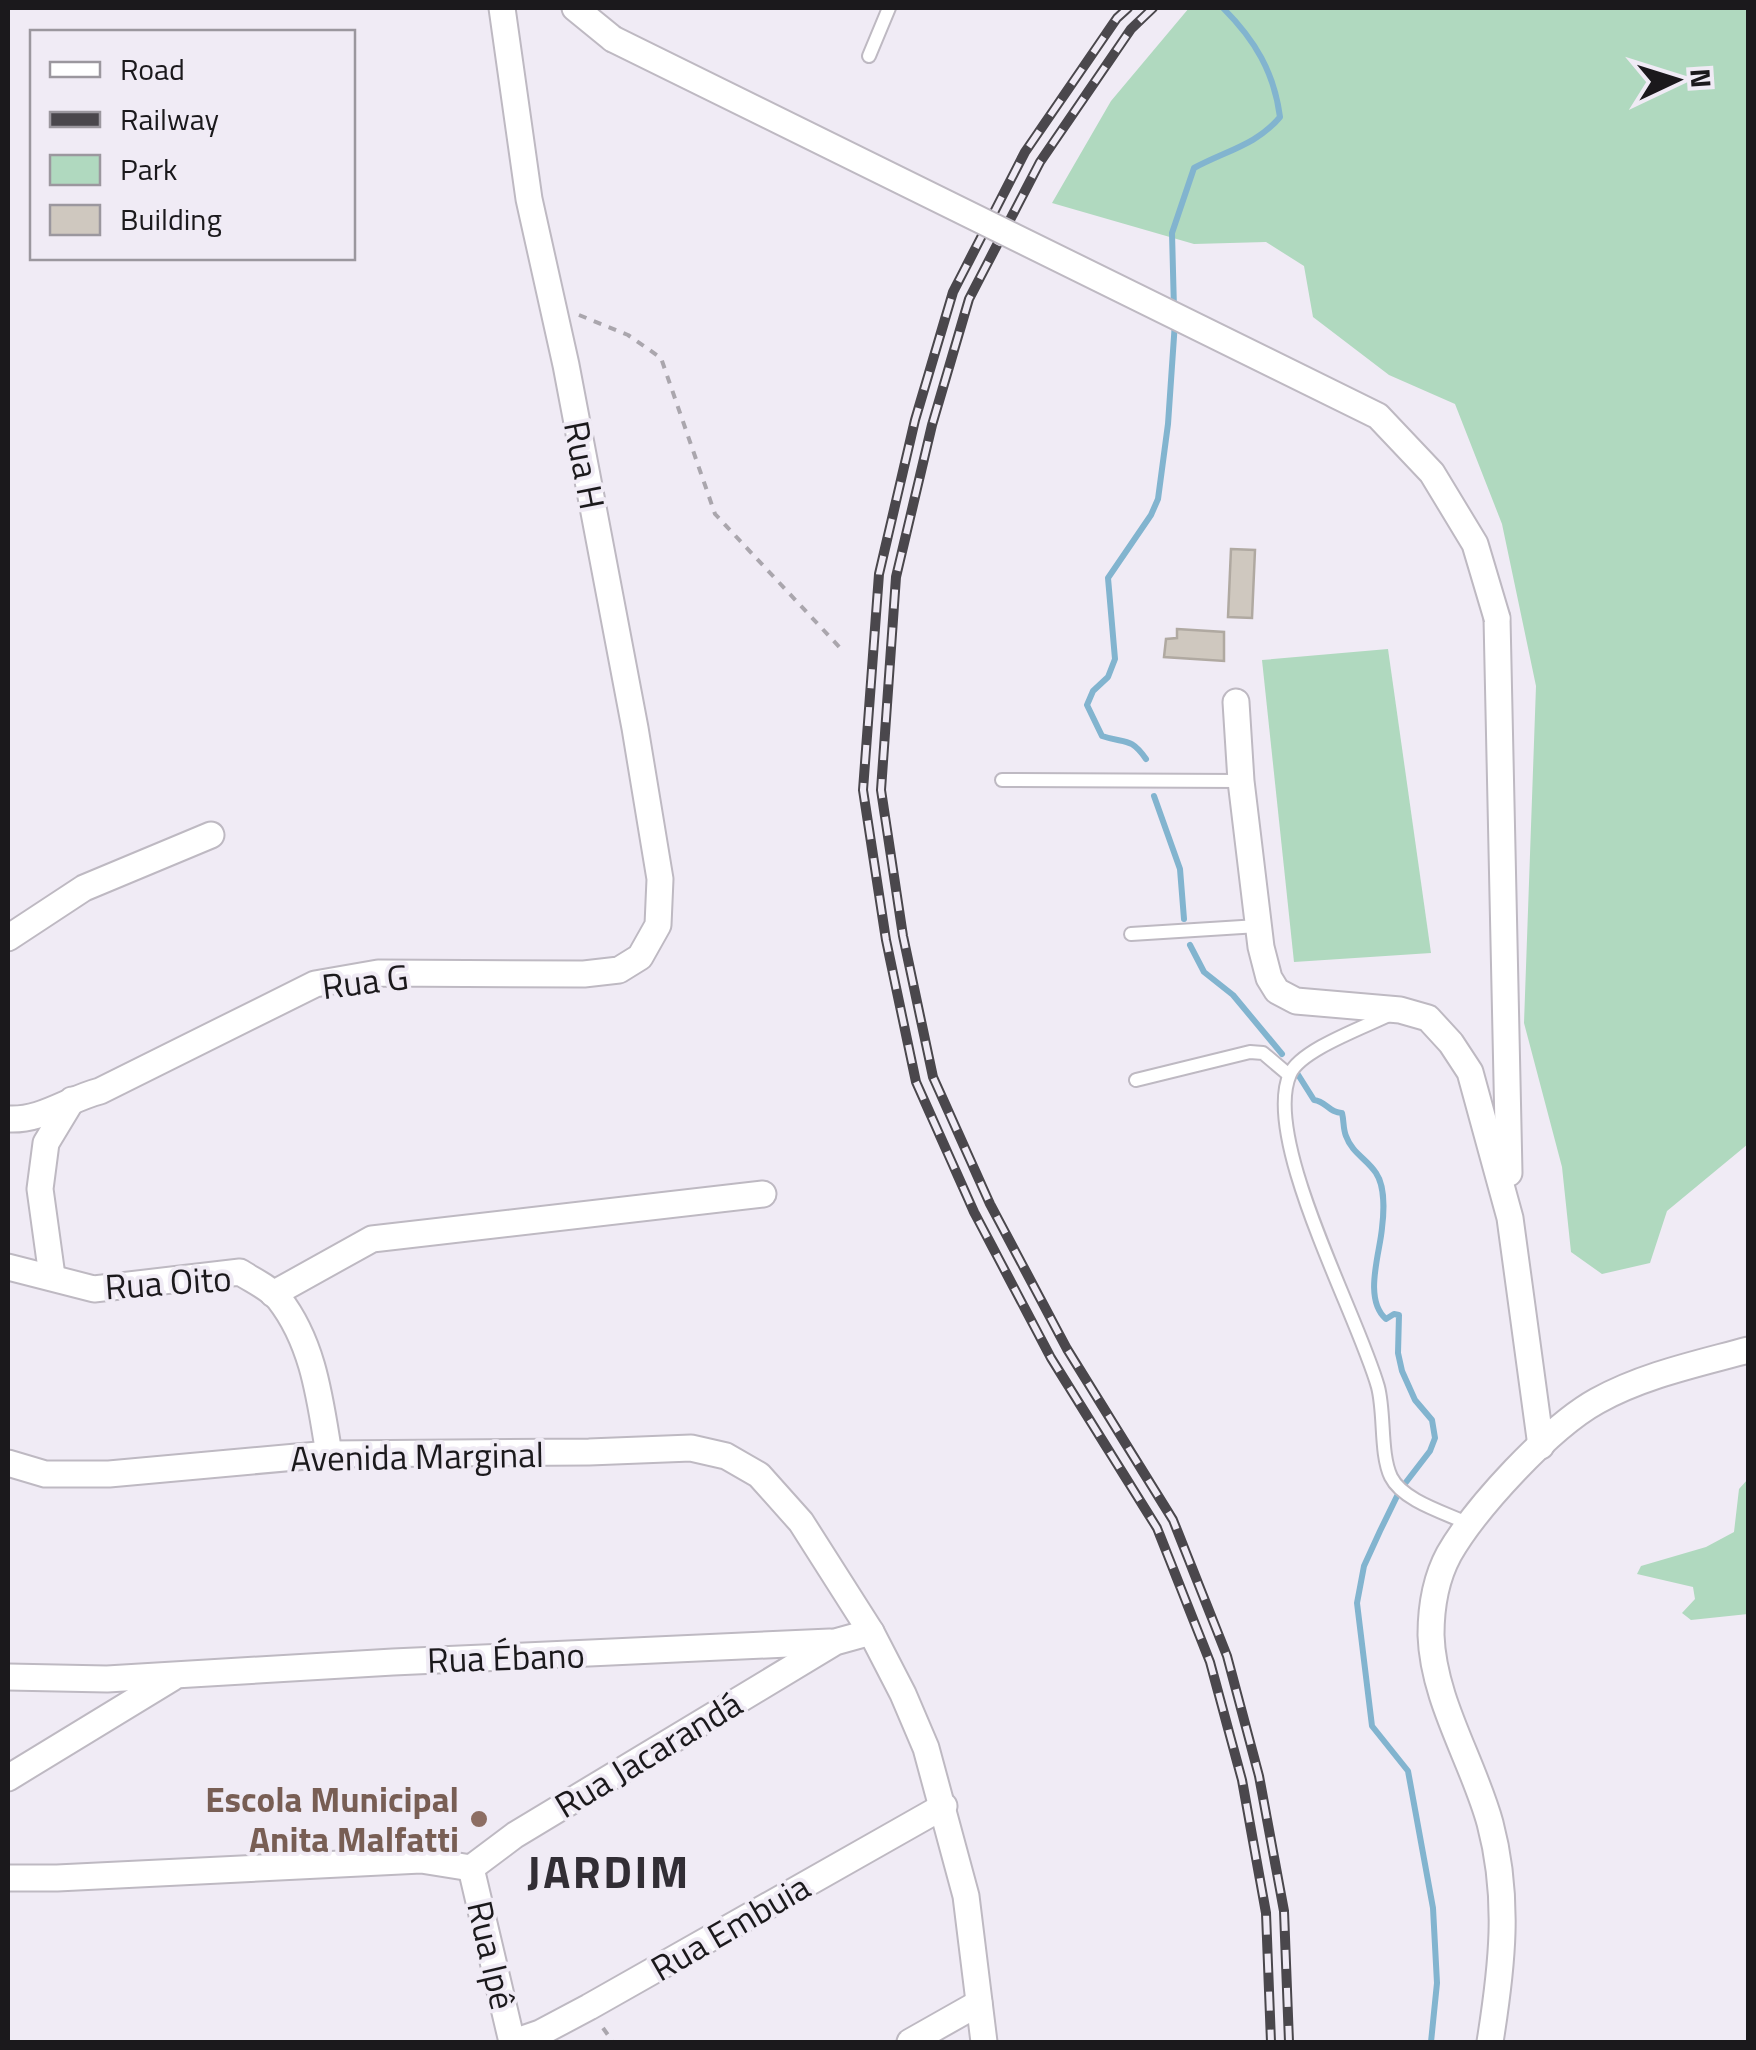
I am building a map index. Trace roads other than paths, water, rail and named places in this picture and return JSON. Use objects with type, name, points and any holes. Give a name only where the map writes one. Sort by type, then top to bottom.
[{"type":"street","name":"Rua H","points":[[502,8],[529,199],[634,728],[660,879],[658,925]]},
{"type":"street","points":[[575,8],[613,39],[1378,416],[1432,473],[1475,544],[1497,618],[1510,1218],[1541,1446]]},
{"type":"street","points":[[1236,702],[1258,926],[1269,978],[1277,991],[1296,1001],[1400,1010],[1428,1018],[1470,1072],[1510,1218]]},
{"type":"street","points":[[8,938],[84,888],[211,835]]},
{"type":"street","name":"Rua G","points":[[8,1119],[34,1119],[74,1098],[100,1091],[315,984],[378,973],[584,974],[618,970],[640,956],[658,925]]},
{"type":"street","points":[[52,1276],[40,1189],[46,1143],[74,1098]]},
{"type":"street","points":[[274,1294],[372,1239],[763,1194]]},
{"type":"street","name":"Rua Oito","points":[[8,1267],[94,1290],[240,1272],[274,1294],[300,1335],[313,1364],[330,1454]]},
{"type":"street","points":[[1490,2042],[1503,1931],[1503,1883],[1489,1822],[1441,1689],[1431,1637],[1434,1594],[1448,1556],[1469,1524],[1541,1446],[1593,1404],[1663,1373],[1748,1350]]},
{"type":"street","name":"Avenida Marginal","points":[[8,1464],[45,1474],[109,1474],[330,1454],[692,1448],[726,1456],[759,1475],[801,1522],[871,1632],[904,1694],[926,1748],[966,1896],[984,2042]]},
{"type":"street","name":"Rua Jacarandá","points":[[471,1868],[515,1835],[834,1642],[871,1632]]},
{"type":"street","name":"Rua Ébano","points":[[8,1677],[107,1679],[834,1642]]},
{"type":"street","points":[[8,1778],[177,1675]]},
{"type":"street","name":"Rua Embuia","points":[[513,2042],[540,2033],[589,2007],[944,1806]]},
{"type":"street","points":[[8,1878],[421,1860],[471,1868]]},
{"type":"street","name":"Rua Ipê","points":[[471,1868],[513,2042]]},
{"type":"street","points":[[910,2042],[979,2002]]},
{"type":"lane","points":[[868,56],[888,8]]},
{"type":"lane","points":[[1002,780],[1241,781]]},
{"type":"lane","points":[[1131,934],[1258,926]]},
{"type":"lane","points":[[1400,1010],[1306,1055],[1289,1075],[1284,1088],[1286,1123],[1293,1156],[1377,1385],[1384,1412],[1387,1460],[1394,1482],[1415,1499],[1469,1524]]},
{"type":"lane","points":[[1136,1080],[1250,1052],[1263,1053],[1289,1075]]},
{"type":"waterway","points":[[1174,309],[1172,233],[1194,168],[1251,141],[1280,117],[1273,85],[1261,58],[1223,8]]},
{"type":"waterway","points":[[1146,759],[1131,744],[1102,736],[1087,705],[1093,691],[1108,677],[1115,659],[1108,578],[1158,499],[1175,322]]},
{"type":"waterway","points":[[1154,796],[1180,869],[1184,919]]},
{"type":"waterway","points":[[1190,945],[1204,972],[1233,995],[1282,1054]]},
{"type":"waterway","points":[[1297,1073],[1314,1100],[1342,1113],[1349,1142],[1379,1178],[1383,1214],[1375,1300],[1386,1319],[1399,1315],[1398,1353],[1402,1371],[1415,1400],[1432,1420],[1435,1438],[1430,1451],[1400,1490],[1380,1531],[1364,1566],[1357,1603],[1372,1726],[1408,1771],[1433,1908],[1437,1983],[1431,2042]]},
{"type":"railway","points":[[1128,8],[1117,18],[1025,152],[953,292],[915,420],[879,574],[863,790],[886,940],[916,1082],[974,1212],[1051,1358],[1157,1528],[1210,1662],[1242,1780],[1266,1913],[1271,2042]]},
{"type":"railway","points":[[1153,8],[1131,29],[1040,162],[969,299],[932,425],[896,577],[881,790],[903,936],[933,1077],[990,1204],[1067,1349],[1173,1520],[1227,1656],[1259,1776],[1284,1911],[1289,2042]]},
{"type":"place","name":"Escola Municipal Anita Malfatti","points":[[479,1819]]},
{"type":"district","name":"JARDIM","points":[[609,1871]]}]
